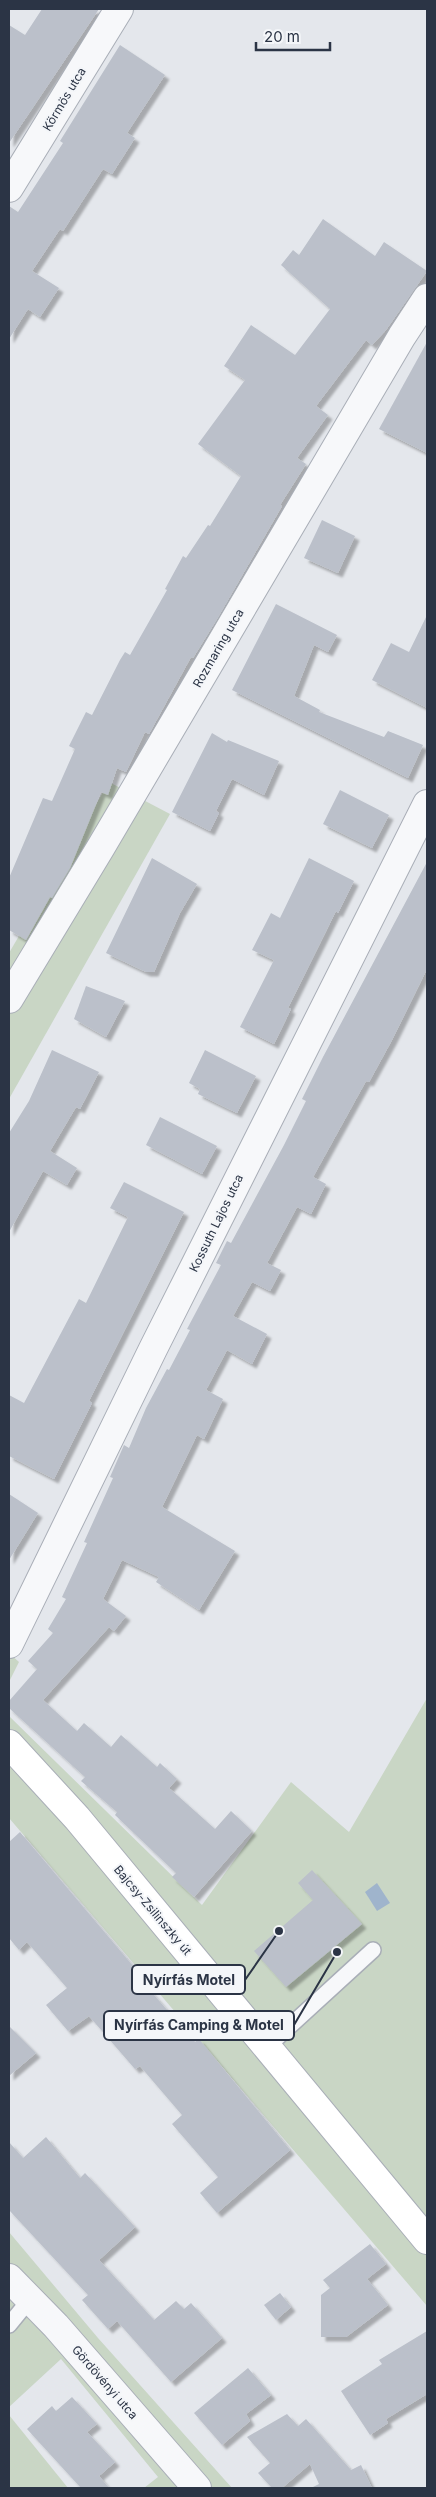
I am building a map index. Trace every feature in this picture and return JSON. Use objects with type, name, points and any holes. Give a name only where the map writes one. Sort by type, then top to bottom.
[{"type":"main road","name":"Bajcsy-Zsilinszky út","points":[[9,1744],[77,1818],[427,2240]]},
{"type":"street","name":"Körmös utca","points":[[9,188],[119,9]]},
{"type":"street","name":"Rozmaring utca","points":[[9,999],[102,847],[402,336],[427,298]]},
{"type":"street","name":"Kossuth Lajos utca","points":[[9,1644],[153,1349],[427,804]]},
{"type":"street","name":"Gördövényi utca","points":[[9,2278],[31,2298],[197,2488]]},
{"type":"lane","points":[[267,2047],[373,1950]]},
{"type":"lane","points":[[9,2325],[31,2298]]},
{"type":"green space","points":[[109,782],[170,814],[9,1099],[9,953]]},
{"type":"green space","points":[[9,1653],[19,1662],[9,1682]]},
{"type":"green space","points":[[427,1698],[427,2306],[9,1818],[9,1716],[202,1905],[291,1782],[349,1832]]},
{"type":"green space","points":[[9,2232],[98,2338],[232,2488],[144,2488],[158,2477],[61,2359],[9,2407]]},
{"type":"green space","points":[[9,2415],[68,2488],[9,2488]]},
{"type":"water","points":[[377,1883],[390,1903],[377,1911],[365,1892]]},
{"type":"building","points":[[42,9],[99,9],[9,143],[9,25],[25,35]]},
{"type":"building","points":[[120,45],[165,75],[127,133],[135,138],[112,174],[103,169],[63,231],[60,229],[32,271],[59,288],[40,317],[28,309],[9,339],[9,206],[18,212],[63,143],[60,141]]},
{"type":"building","points":[[323,219],[375,256],[384,242],[427,271],[386,330],[372,345],[366,340],[316,406],[328,415],[297,458],[306,464],[280,505],[282,506],[217,619],[193,658],[191,657],[149,734],[145,732],[126,772],[117,768],[108,795],[101,792],[70,868],[52,898],[50,897],[26,940],[9,930],[9,878],[43,798],[52,801],[75,749],[69,746],[86,712],[92,715],[125,652],[130,655],[167,590],[165,589],[183,556],[186,558],[208,525],[210,526],[241,476],[198,444],[245,380],[224,366],[251,325],[295,355],[330,309],[281,265],[293,250],[299,255]]},
{"type":"building","points":[[427,342],[427,453],[379,429]]},
{"type":"building","points":[[322,520],[355,536],[338,573],[304,558]]},
{"type":"building","points":[[276,604],[337,635],[328,652],[314,645],[294,696],[320,710],[319,712],[384,737],[388,731],[423,745],[408,778],[232,690]]},
{"type":"building","points":[[427,615],[427,708],[372,680],[391,643],[409,652]]},
{"type":"building","points":[[212,733],[227,742],[228,740],[279,761],[264,795],[232,779],[216,811],[219,813],[210,831],[172,812]]},
{"type":"building","points":[[340,790],[389,815],[372,848],[323,824]]},
{"type":"building","points":[[152,858],[197,884],[180,913],[154,972],[146,972],[106,953]]},
{"type":"building","points":[[309,858],[354,881],[338,913],[336,911],[288,1008],[291,1009],[274,1044],[240,1027],[274,960],[252,950],[271,913],[280,918]]},
{"type":"building","points":[[427,862],[427,969],[369,1082],[366,1081],[313,1177],[326,1184],[311,1214],[297,1207],[267,1263],[281,1270],[270,1291],[252,1282],[233,1316],[267,1334],[252,1364],[227,1350],[206,1390],[223,1399],[204,1439],[197,1435],[162,1507],[235,1551],[199,1610],[156,1582],[159,1577],[122,1560],[103,1599],[126,1616],[114,1631],[109,1627],[43,1700],[77,1731],[84,1723],[111,1747],[121,1735],[157,1767],[160,1763],[177,1779],[169,1788],[215,1829],[231,1811],[252,1831],[194,1897],[172,1877],[176,1873],[115,1815],[117,1812],[81,1781],[85,1777],[9,1708],[9,1701],[37,1669],[28,1661],[53,1633],[48,1629],[66,1599],[62,1597],[87,1543],[84,1542],[113,1478],[110,1477],[124,1445],[129,1448],[146,1408],[190,1330],[187,1329],[221,1265],[216,1263],[227,1241],[231,1243],[284,1145],[306,1101],[302,1099],[323,1057]]},
{"type":"building","points":[[86,986],[125,1001],[106,1037],[74,1019]]},
{"type":"building","points":[[52,1050],[99,1072],[80,1109],[76,1107],[50,1151],[77,1168],[67,1185],[43,1171],[9,1232],[9,1133],[29,1101]]},
{"type":"building","points":[[205,1050],[256,1076],[237,1113],[198,1094],[200,1089],[189,1083]]},
{"type":"building","points":[[160,1117],[217,1146],[202,1174],[146,1145]]},
{"type":"building","points":[[124,1182],[184,1212],[89,1401],[92,1403],[54,1479],[9,1456],[9,1395],[24,1403],[79,1299],[86,1303],[128,1217],[110,1208]]},
{"type":"building","points":[[9,1494],[38,1513],[9,1560]]},
{"type":"building","points":[[20,1832],[149,1985],[147,1987],[195,2042],[199,2039],[290,2150],[217,2213],[200,2193],[218,2177],[172,2124],[182,2115],[140,2066],[135,2069],[89,2016],[68,2031],[46,2005],[67,1988],[27,1942],[19,1950],[9,1938],[9,1842]]},
{"type":"building","points":[[312,1870],[362,1924],[286,1987],[254,1951],[313,1900],[298,1883]]},
{"type":"building","points":[[9,2026],[36,2053],[9,2076]]},
{"type":"building","points":[[46,2137],[80,2178],[85,2173],[135,2227],[99,2260],[154,2320],[176,2301],[184,2309],[191,2303],[222,2338],[171,2382],[117,2321],[108,2329],[82,2300],[88,2295],[9,2210],[9,2142],[23,2158]]},
{"type":"building","points":[[370,2244],[386,2264],[367,2279],[388,2305],[346,2337],[321,2337],[321,2295],[330,2288],[323,2280]]},
{"type":"building","points":[[280,2293],[291,2307],[276,2320],[264,2305]]},
{"type":"building","points":[[427,2331],[427,2394],[386,2419],[388,2423],[370,2435],[341,2391],[382,2364],[379,2360]]},
{"type":"building","points":[[248,2368],[271,2395],[246,2414],[250,2421],[222,2445],[194,2413]]},
{"type":"building","points":[[72,2397],[97,2424],[87,2432],[115,2462],[99,2476],[109,2488],[81,2488],[27,2429],[52,2406],[56,2411]]},
{"type":"building","points":[[287,2414],[298,2426],[306,2419],[351,2470],[361,2465],[372,2488],[311,2488],[319,2484],[310,2464],[282,2488],[272,2488],[258,2473],[270,2463],[247,2437]]},
{"type":"place","name":"Nyírfás Motel","points":[[279,1931]]},
{"type":"place","name":"Nyírfás Camping & Motel","points":[[337,1952]]}]
